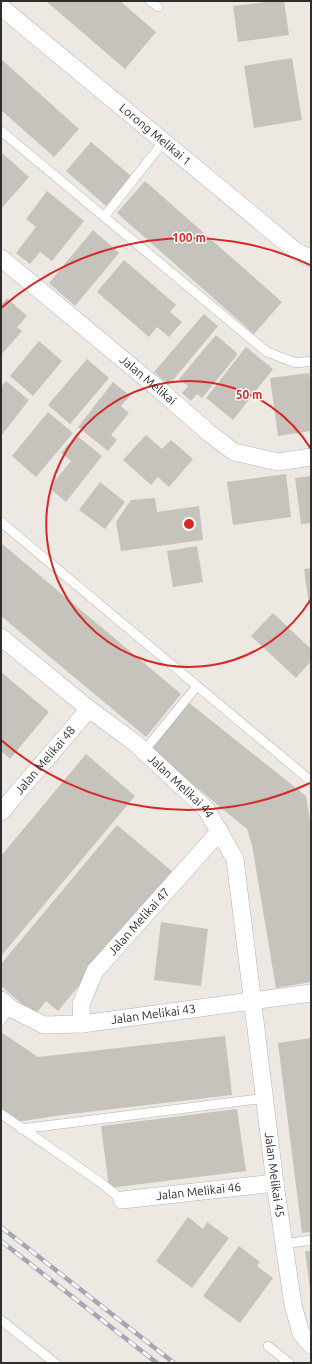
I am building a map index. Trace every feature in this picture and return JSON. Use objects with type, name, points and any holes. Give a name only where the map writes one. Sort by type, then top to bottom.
[{"type":"street","name":"Lorong Melikai 1","points":[[1,7],[297,252],[311,258]]},
{"type":"street","name":"Jalan Melikai","points":[[1,258],[161,391],[209,433],[234,452],[278,462],[311,457]]},
{"type":"street","name":"Jalan Melikai 44","points":[[1,637],[89,709],[136,743],[206,809],[235,859],[252,1001]]},
{"type":"street","name":"Jalan Melikai 48","points":[[1,812],[89,709]]},
{"type":"street","name":"Jalan Melikai 47","points":[[82,1024],[81,1004],[95,971],[220,831]]},
{"type":"street","name":"Jalan Melikai 43","points":[[4,1009],[44,1025],[82,1024],[311,993]]},
{"type":"street","name":"Jalan Melikai 45","points":[[252,1001],[266,1098],[275,1183],[293,1305],[301,1333],[311,1344]]},
{"type":"street","name":"Jalan Melikai 46","points":[[122,1200],[275,1183]]},
{"type":"lane","points":[[1,131],[267,352],[296,363],[311,361]]},
{"type":"lane","points":[[104,216],[164,141]]},
{"type":"lane","points":[[1,522],[311,782]]},
{"type":"lane","points":[[144,751],[197,686]]},
{"type":"lane","points":[[21,1129],[266,1098]]},
{"type":"lane","points":[[1,1114],[100,1182],[122,1200]]},
{"type":"lane","points":[[284,1244],[311,1240]]},
{"type":"lane","points":[[1,1320],[56,1363]]},
{"type":"lane","points":[[268,1346],[290,1363]]},
{"type":"building","points":[[46,1],[120,1],[156,32],[125,69]]},
{"type":"building","points":[[284,1],[289,35],[238,42],[233,6]]},
{"type":"building","points":[[292,58],[302,120],[254,128],[244,66]]},
{"type":"building","points":[[1,59],[79,129],[54,157],[1,110]]},
{"type":"building","points":[[91,142],[131,176],[106,206],[66,171]]},
{"type":"building","points":[[1,152],[29,177],[1,209]]},
{"type":"building","points":[[145,181],[282,302],[254,334],[117,213]]},
{"type":"building","points":[[47,191],[84,221],[52,261],[40,252],[30,264],[16,253],[36,227],[26,219]]},
{"type":"building","points":[[93,230],[119,253],[75,306],[49,283]]},
{"type":"building","points":[[124,260],[176,305],[170,312],[182,322],[169,337],[157,327],[149,337],[97,292]]},
{"type":"building","points":[[7,298],[27,316],[17,327],[22,331],[1,355],[1,305]]},
{"type":"building","points":[[204,314],[218,326],[169,385],[154,372]]},
{"type":"building","points":[[216,335],[238,354],[202,398],[197,394],[191,401],[182,393],[188,386],[179,379]]},
{"type":"building","points":[[39,341],[62,361],[33,396],[10,376]]},
{"type":"building","points":[[246,347],[273,369],[233,420],[206,398]]},
{"type":"building","points":[[87,359],[109,378],[70,424],[48,405]]},
{"type":"building","points":[[309,373],[311,387],[311,431],[278,436],[270,378]]},
{"type":"building","points":[[6,381],[29,400],[1,436],[1,387]]},
{"type":"building","points":[[113,382],[130,396],[121,406],[129,413],[111,435],[117,440],[108,451],[78,427]]},
{"type":"building","points":[[48,412],[73,433],[36,477],[12,456]]},
{"type":"building","points":[[76,435],[102,456],[66,502],[49,488],[71,461],[61,453]]},
{"type":"building","points":[[146,435],[162,449],[171,440],[193,459],[169,487],[158,477],[151,485],[123,460]]},
{"type":"building","points":[[286,474],[291,517],[233,525],[227,482]]},
{"type":"building","points":[[311,476],[311,523],[301,524],[295,478]]},
{"type":"building","points":[[100,482],[125,502],[105,529],[79,510]]},
{"type":"building","points":[[155,498],[157,512],[199,506],[203,540],[121,551],[116,522],[131,500]]},
{"type":"building","points":[[1,543],[181,694],[146,737],[1,616]]},
{"type":"building","points":[[197,546],[203,582],[173,587],[167,551]]},
{"type":"building","points":[[311,568],[311,605],[309,605],[304,569]]},
{"type":"building","points":[[273,613],[311,649],[311,661],[296,678],[251,636]]},
{"type":"building","points":[[1,672],[49,712],[10,759],[1,751]]},
{"type":"building","points":[[188,702],[306,796],[311,827],[311,982],[276,988],[252,845],[247,829],[150,749]]},
{"type":"building","points":[[86,754],[135,796],[1,956],[1,856]]},
{"type":"building","points":[[117,825],[173,872],[58,1011],[46,1001],[35,1015],[1,986],[1,964]]},
{"type":"building","points":[[161,922],[208,929],[201,986],[154,980]]},
{"type":"building","points":[[1,1032],[38,1057],[225,1036],[232,1095],[62,1115],[17,1122],[1,1111]]},
{"type":"building","points":[[311,1038],[311,1232],[302,1233],[278,1043]]},
{"type":"building","points":[[237,1109],[246,1171],[109,1188],[101,1126]]},
{"type":"building","points":[[188,1217],[203,1229],[207,1222],[229,1238],[192,1288],[156,1261]]},
{"type":"building","points":[[239,1246],[260,1262],[257,1266],[273,1278],[240,1323],[203,1296]]},
{"type":"building","points":[[305,1251],[311,1251],[311,1289],[310,1289]]},
{"type":"railway","points":[[1,1227],[174,1363]]},
{"type":"railway","points":[[1,1241],[157,1363]]}]
